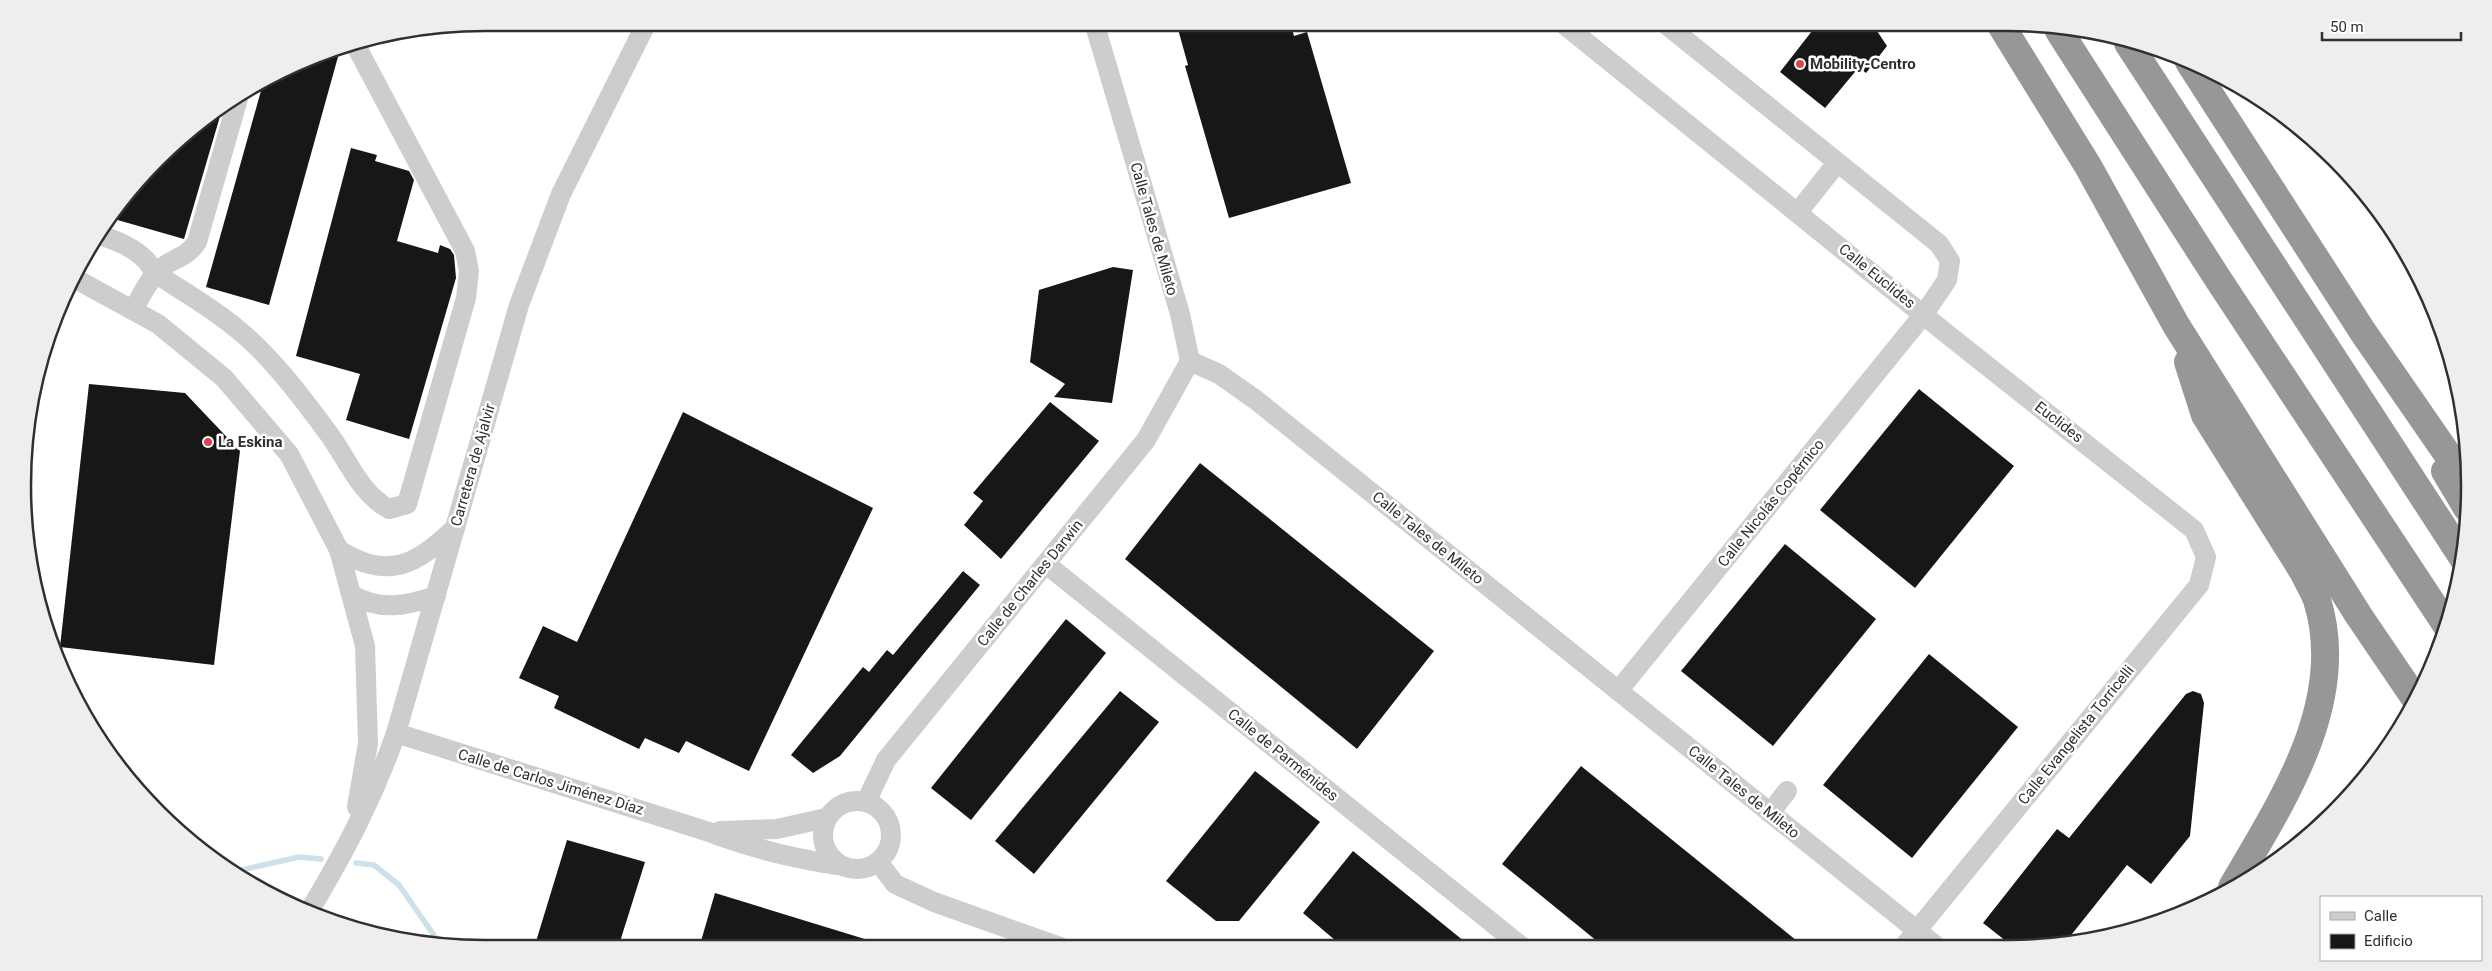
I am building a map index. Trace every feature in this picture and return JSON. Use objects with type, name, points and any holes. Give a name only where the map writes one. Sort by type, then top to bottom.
[{"type":"highway","points":[[2005,31],[2088,166],[2176,325],[2360,616],[2411,692]]},
{"type":"highway","points":[[2061,35],[2223,287],[2441,617]]},
{"type":"highway","points":[[2133,49],[2456,548]]},
{"type":"highway","points":[[2196,73],[2363,332],[2461,473]]},
{"type":"highway","points":[[2176,325],[2205,415],[2304,573],[2317,600],[2325,642],[2322,689],[2310,738],[2281,803],[2238,876]]},
{"type":"highway","points":[[2363,332],[2461,497]]},
{"type":"street","name":"Carretera de Ajalvir","points":[[313,905],[349,844],[382,773],[396,733],[519,305],[561,194],[642,31]]},
{"type":"street","name":"Calle Tales de Mileto","points":[[1097,31],[1180,314],[1190,361],[1219,374],[1256,400],[1770,813],[1911,937]]},
{"type":"street","name":"Calle Euclides","points":[[1572,31],[1924,314],[1947,280],[1950,261],[1939,244],[1674,31]]},
{"type":"street","points":[[105,237],[127,246],[146,260],[156,273],[193,296],[238,328],[287,380],[328,432],[366,492],[389,509],[406,504],[466,298],[469,271],[465,251],[358,50]]},
{"type":"street","points":[[133,310],[156,273],[172,260],[189,254],[197,242],[236,106]]},
{"type":"street","points":[[1798,212],[1837,163]]},
{"type":"street","points":[[80,281],[158,324],[224,378],[289,454],[339,550],[365,646],[368,743],[349,844]]},
{"type":"street","name":"Euclides","points":[[1924,314],[2194,530]]},
{"type":"street","name":"Calle Nicolás Copérnico","points":[[1618,691],[1924,314]]},
{"type":"street","name":"Calle de Charles Darwin","points":[[866,802],[886,760],[1146,440],[1190,361]]},
{"type":"street","points":[[339,550],[356,561],[375,567],[390,568],[421,557],[455,528]]},
{"type":"street","name":"Calle Evangelista Torricelli","points":[[1911,937],[2199,585],[2206,557],[2194,530]]},
{"type":"street","points":[[421,557],[434,563],[443,573]]},
{"type":"street","name":"Calle de Parménides","points":[[1046,564],[1514,940]]},
{"type":"street","points":[[352,596],[365,603],[384,606],[415,603],[436,596]]},
{"type":"street","name":"Calle de Carlos Jiménez Díaz","points":[[396,733],[706,831],[743,846],[778,855],[837,865]]},
{"type":"street","points":[[1770,813],[1787,791]]},
{"type":"street","points":[[851,801],[866,802],[879,809],[888,821],[892,836],[888,850],[879,863],[866,869],[851,870],[837,865],[826,852],[822,835],[826,818],[837,807],[851,801]]},
{"type":"street","name":"Calle de Carlos Jiménez Díaz","points":[[706,831],[777,829],[826,818]]},
{"type":"street","points":[[879,863],[895,884],[934,902],[1040,940]]},
{"type":"building","points":[[1179,31],[1293,31],[1294,36],[1307,32],[1351,183],[1229,218],[1185,66],[1188,65]]},
{"type":"building","points":[[1812,31],[1877,31],[1887,46],[1866,73],[1859,67],[1825,108],[1780,72]]},
{"type":"building","points":[[338,55],[269,305],[206,287],[261,90]]},
{"type":"building","points":[[220,117],[184,239],[117,220],[164,164]]},
{"type":"building","points":[[351,148],[377,155],[375,161],[409,171],[414,180],[397,241],[438,253],[440,245],[450,249],[454,255],[456,278],[409,439],[346,420],[360,374],[296,356]]},
{"type":"building","points":[[1113,267],[1133,270],[1112,403],[1054,397],[1065,384],[1030,362],[1039,290]]},
{"type":"building","points":[[89,384],[185,393],[240,451],[214,665],[61,647]]},
{"type":"building","points":[[1919,389],[2014,466],[1915,588],[1820,510]]},
{"type":"building","points":[[1050,402],[1099,441],[1001,559],[964,525],[983,501],[973,493]]},
{"type":"building","points":[[683,412],[873,508],[749,771],[686,741],[679,753],[645,738],[639,749],[554,708],[559,696],[519,678],[543,626],[577,642]]},
{"type":"building","points":[[1200,463],[1434,651],[1357,749],[1125,559]]},
{"type":"building","points":[[1785,544],[1876,619],[1773,746],[1681,671]]},
{"type":"building","points":[[963,571],[980,585],[840,756],[813,773],[791,755],[863,667],[869,672],[887,650],[893,655]]},
{"type":"building","points":[[1066,619],[1106,653],[971,820],[931,788]]},
{"type":"building","points":[[1929,654],[2018,727],[1912,858],[1823,785]]},
{"type":"building","points":[[1120,691],[1159,722],[1034,874],[995,841]]},
{"type":"building","points":[[2193,691],[2201,694],[2204,703],[2190,836],[2151,884],[2127,865],[2071,935],[2005,940],[1983,923],[2057,829],[2069,838],[2186,694]]},
{"type":"building","points":[[1581,766],[1796,940],[1596,940],[1502,864]]},
{"type":"building","points":[[1255,771],[1320,822],[1239,921],[1216,921],[1166,881]]},
{"type":"building","points":[[567,840],[645,862],[621,940],[536,940]]},
{"type":"building","points":[[1353,851],[1463,940],[1335,940],[1303,913]]},
{"type":"building","points":[[715,893],[868,940],[701,940]]},
{"type":"waterway","points":[[243,870],[299,857],[321,859]]},
{"type":"waterway","points":[[356,863],[374,865],[399,885],[435,937]]},
{"type":"place","name":"Mobility-Centro","points":[[1800,64]]},
{"type":"place","name":"La Eskina","points":[[208,442]]}]
